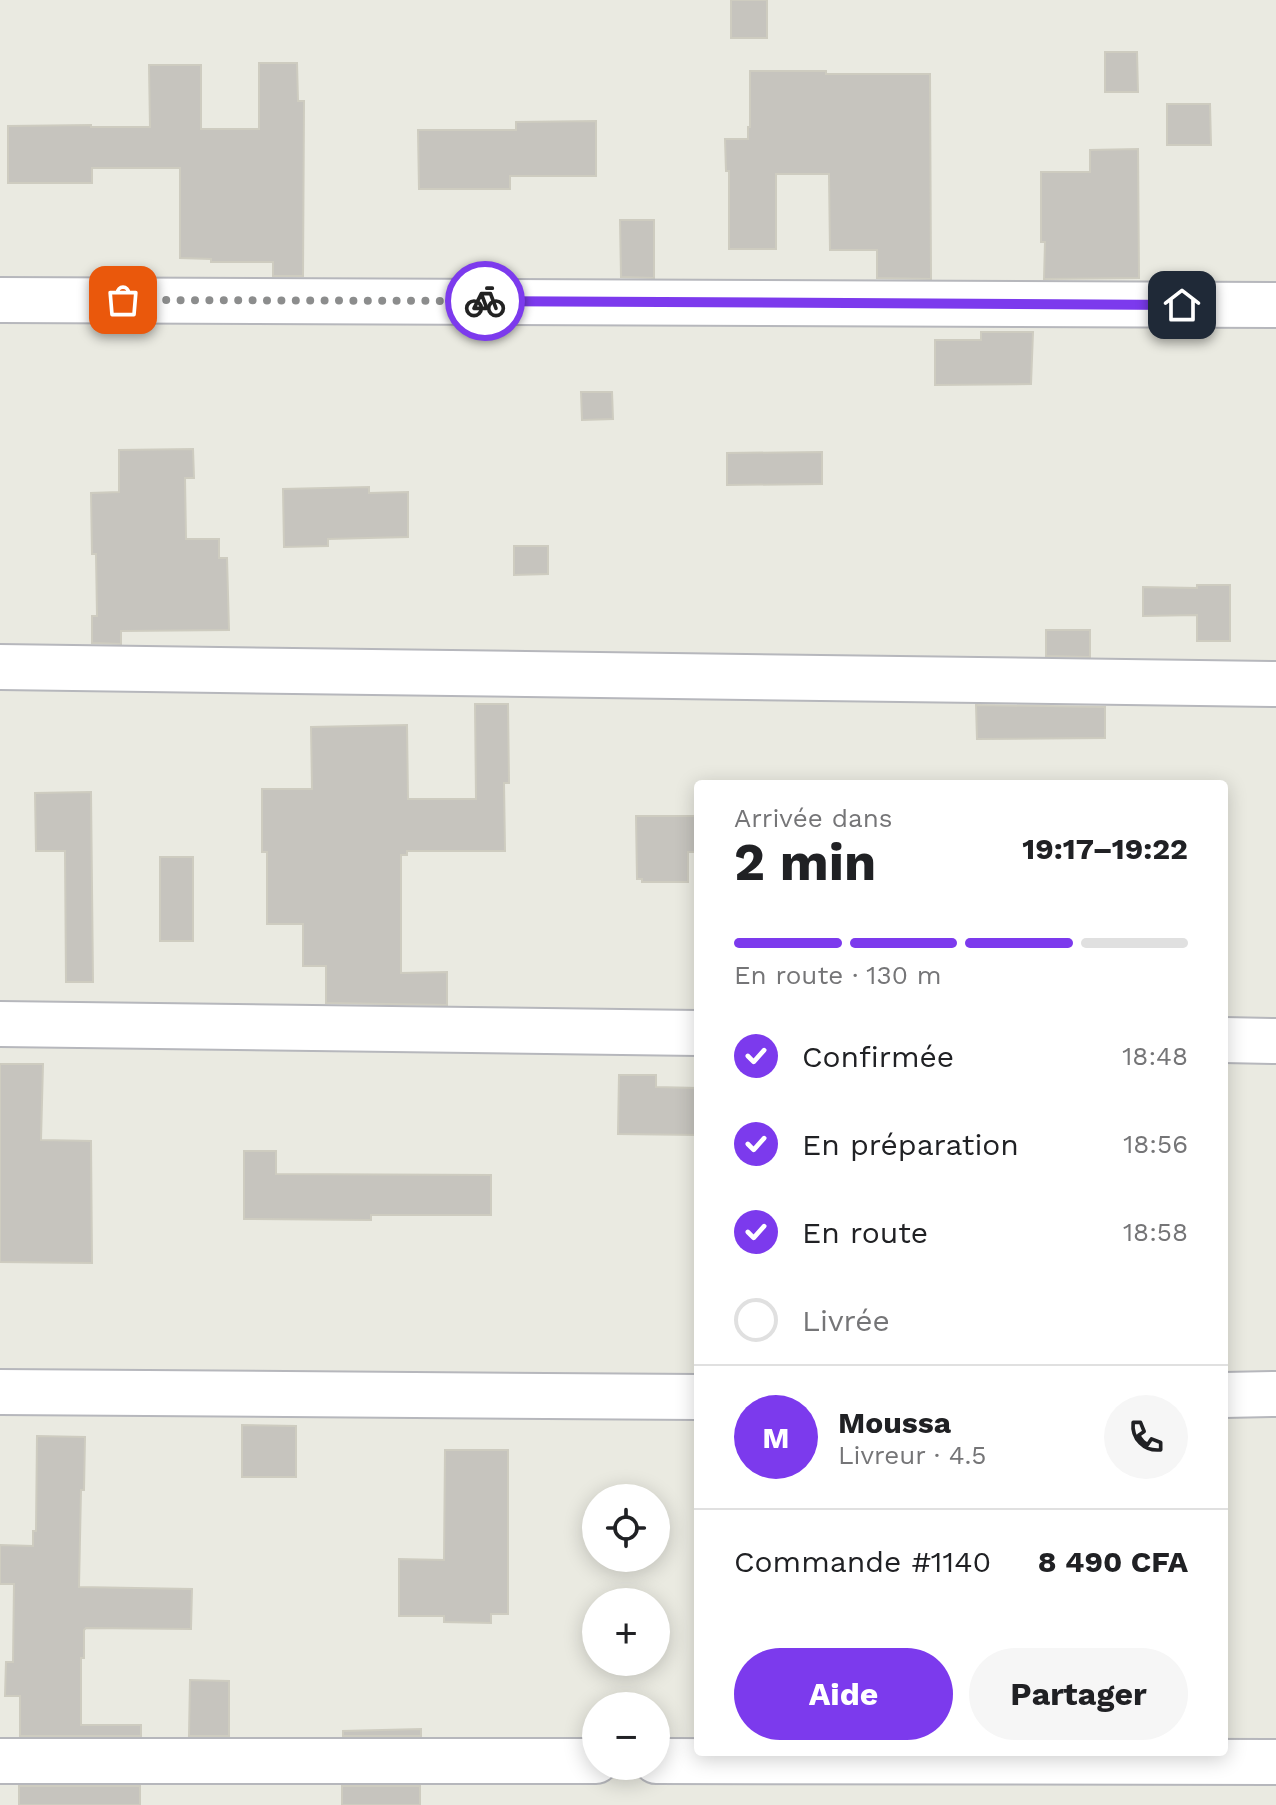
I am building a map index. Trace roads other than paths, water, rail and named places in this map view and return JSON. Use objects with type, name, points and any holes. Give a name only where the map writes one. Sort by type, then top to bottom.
[{"type":"street","points":[[0,300],[1276,305]]},
{"type":"street","points":[[0,667],[1276,684]]},
{"type":"street","points":[[0,1024],[694,1033]]},
{"type":"street","points":[[1228,1040],[1276,1041]]},
{"type":"street","points":[[0,1392],[694,1397]]},
{"type":"street","points":[[1228,1395],[1276,1394]]},
{"type":"street","points":[[0,1761],[582,1761]]},
{"type":"street","points":[[670,1761],[1276,1762]]}]
